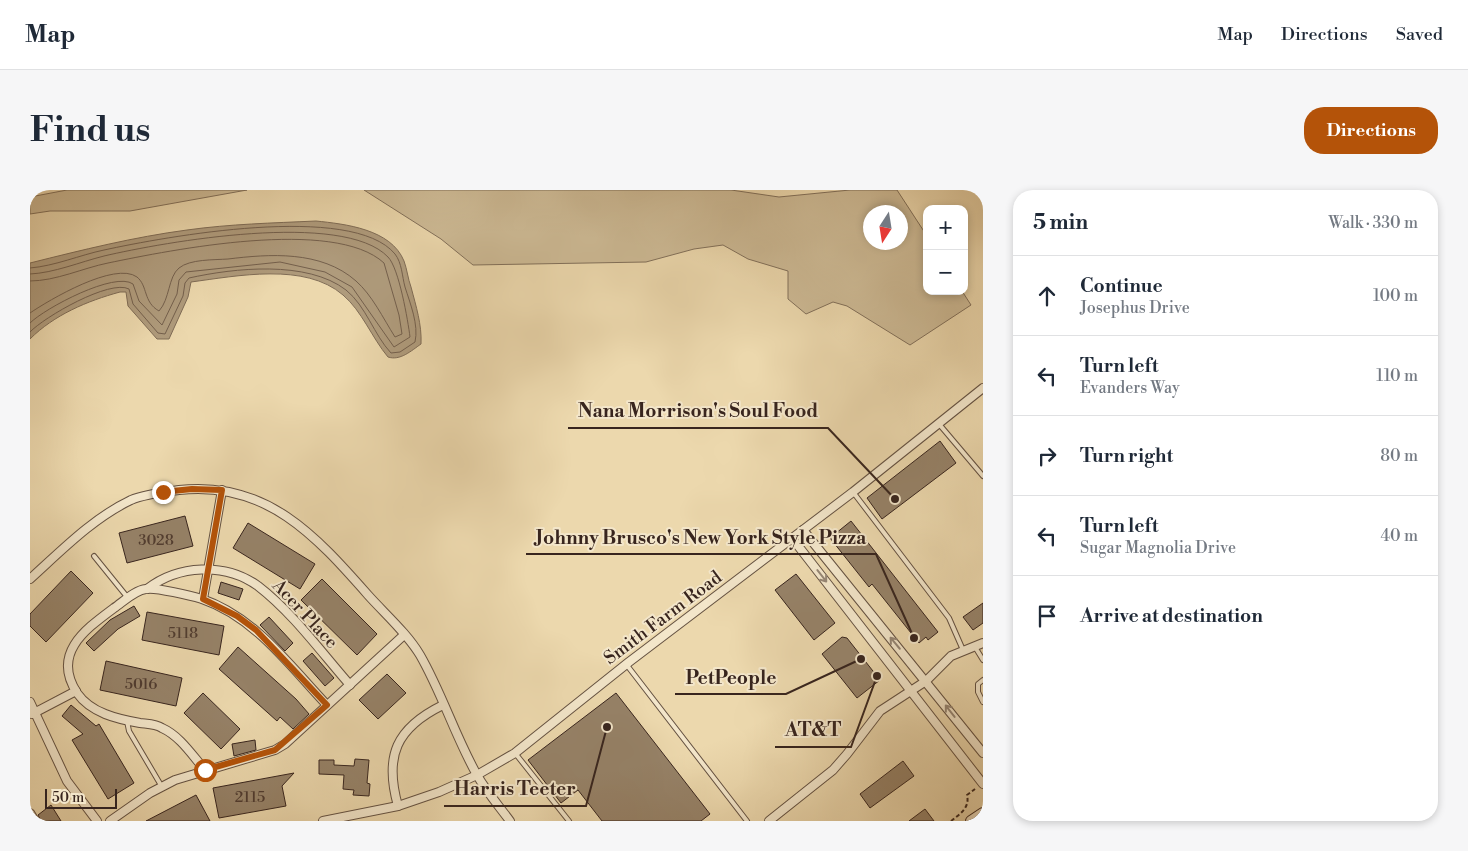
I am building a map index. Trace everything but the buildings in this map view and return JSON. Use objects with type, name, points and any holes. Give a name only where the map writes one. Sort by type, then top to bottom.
[{"type":"main road","points":[[972,821],[983,813]]},
{"type":"street","name":"Smith Farm Road","points":[[323,821],[398,806],[439,792],[478,775],[515,753],[626,664],[803,530],[983,388]]},
{"type":"street","points":[[30,579],[80,535],[133,500],[163,492],[192,489],[222,490],[258,500],[286,514],[311,533],[419,654],[478,775],[510,821]]},
{"type":"street","points":[[203,599],[210,569],[222,490]]},
{"type":"street","points":[[803,530],[983,753]]},
{"type":"street","points":[[792,538],[983,784]]},
{"type":"street","name":"Acer Place","points":[[76,691],[69,675],[69,661],[72,646],[87,628],[128,598],[146,589],[158,580],[189,569],[210,569],[231,574],[256,585],[278,603],[350,685]]},
{"type":"street","points":[[146,589],[178,592],[203,599],[237,616],[256,630],[327,705]]},
{"type":"street","points":[[110,821],[162,787],[205,770],[275,750],[404,635]]},
{"type":"street","points":[[769,821],[832,770],[848,754],[880,710],[926,681],[951,656],[983,643]]},
{"type":"street","points":[[32,714],[76,691],[85,702],[103,713],[127,720],[161,726],[174,735],[205,770]]},
{"type":"street","points":[[30,702],[32,714],[67,781],[97,821]]},
{"type":"street","points":[[398,806],[392,773],[397,744],[408,727],[443,705]]},
{"type":"street","points":[[30,813],[34,821]]},
{"type":"lane","points":[[938,424],[983,476]]},
{"type":"lane","points":[[852,492],[949,618],[963,650]]},
{"type":"lane","points":[[94,556],[128,598]]},
{"type":"lane","points":[[974,646],[983,660]]},
{"type":"lane","points":[[626,664],[747,821]]},
{"type":"lane","points":[[983,680],[978,684],[978,692],[983,702]]},
{"type":"lane","points":[[127,720],[129,731],[162,787]]},
{"type":"lane","points":[[515,753],[569,821]]},
{"type":"path","points":[[951,821],[965,809],[968,804],[967,795],[972,792]]},
{"type":"shaded area","points":[[67,190],[247,190],[130,211],[50,211],[30,214],[30,197]]},
{"type":"shaded area","points":[[364,190],[731,190],[779,197],[850,190],[897,190],[907,205],[863,205],[863,250],[908,250],[908,207],[923,230],[923,295],[965,295],[971,305],[910,345],[847,306],[833,302],[806,314],[788,299],[788,271],[748,259],[723,245],[694,249],[646,262],[473,265],[441,239]]},
{"type":"water","points":[[316,221],[366,230],[378,235],[398,250],[405,264],[417,308],[421,330],[421,344],[397,358],[388,357],[356,309],[343,295],[327,285],[310,278],[270,274],[191,282],[188,297],[169,339],[157,339],[128,306],[126,292],[120,292],[95,300],[60,316],[39,330],[30,339],[30,263],[108,244],[167,233],[235,225]]},
{"type":"place","name":"Nana Morrison's Soul Food","points":[[895,499]]},
{"type":"place","name":"Johnny Brusco's New York Style Pizza","points":[[914,638]]},
{"type":"place","name":"PetPeople","points":[[861,659]]},
{"type":"place","name":"AT&T","points":[[877,676]]},
{"type":"place","name":"Harris Teeter","points":[[607,727]]},
{"type":"route","points":[[163,492],[192,489],[222,490],[210,569],[203,599],[237,616],[256,630],[327,705],[285,744],[275,750],[263,755],[205,770]]}]
